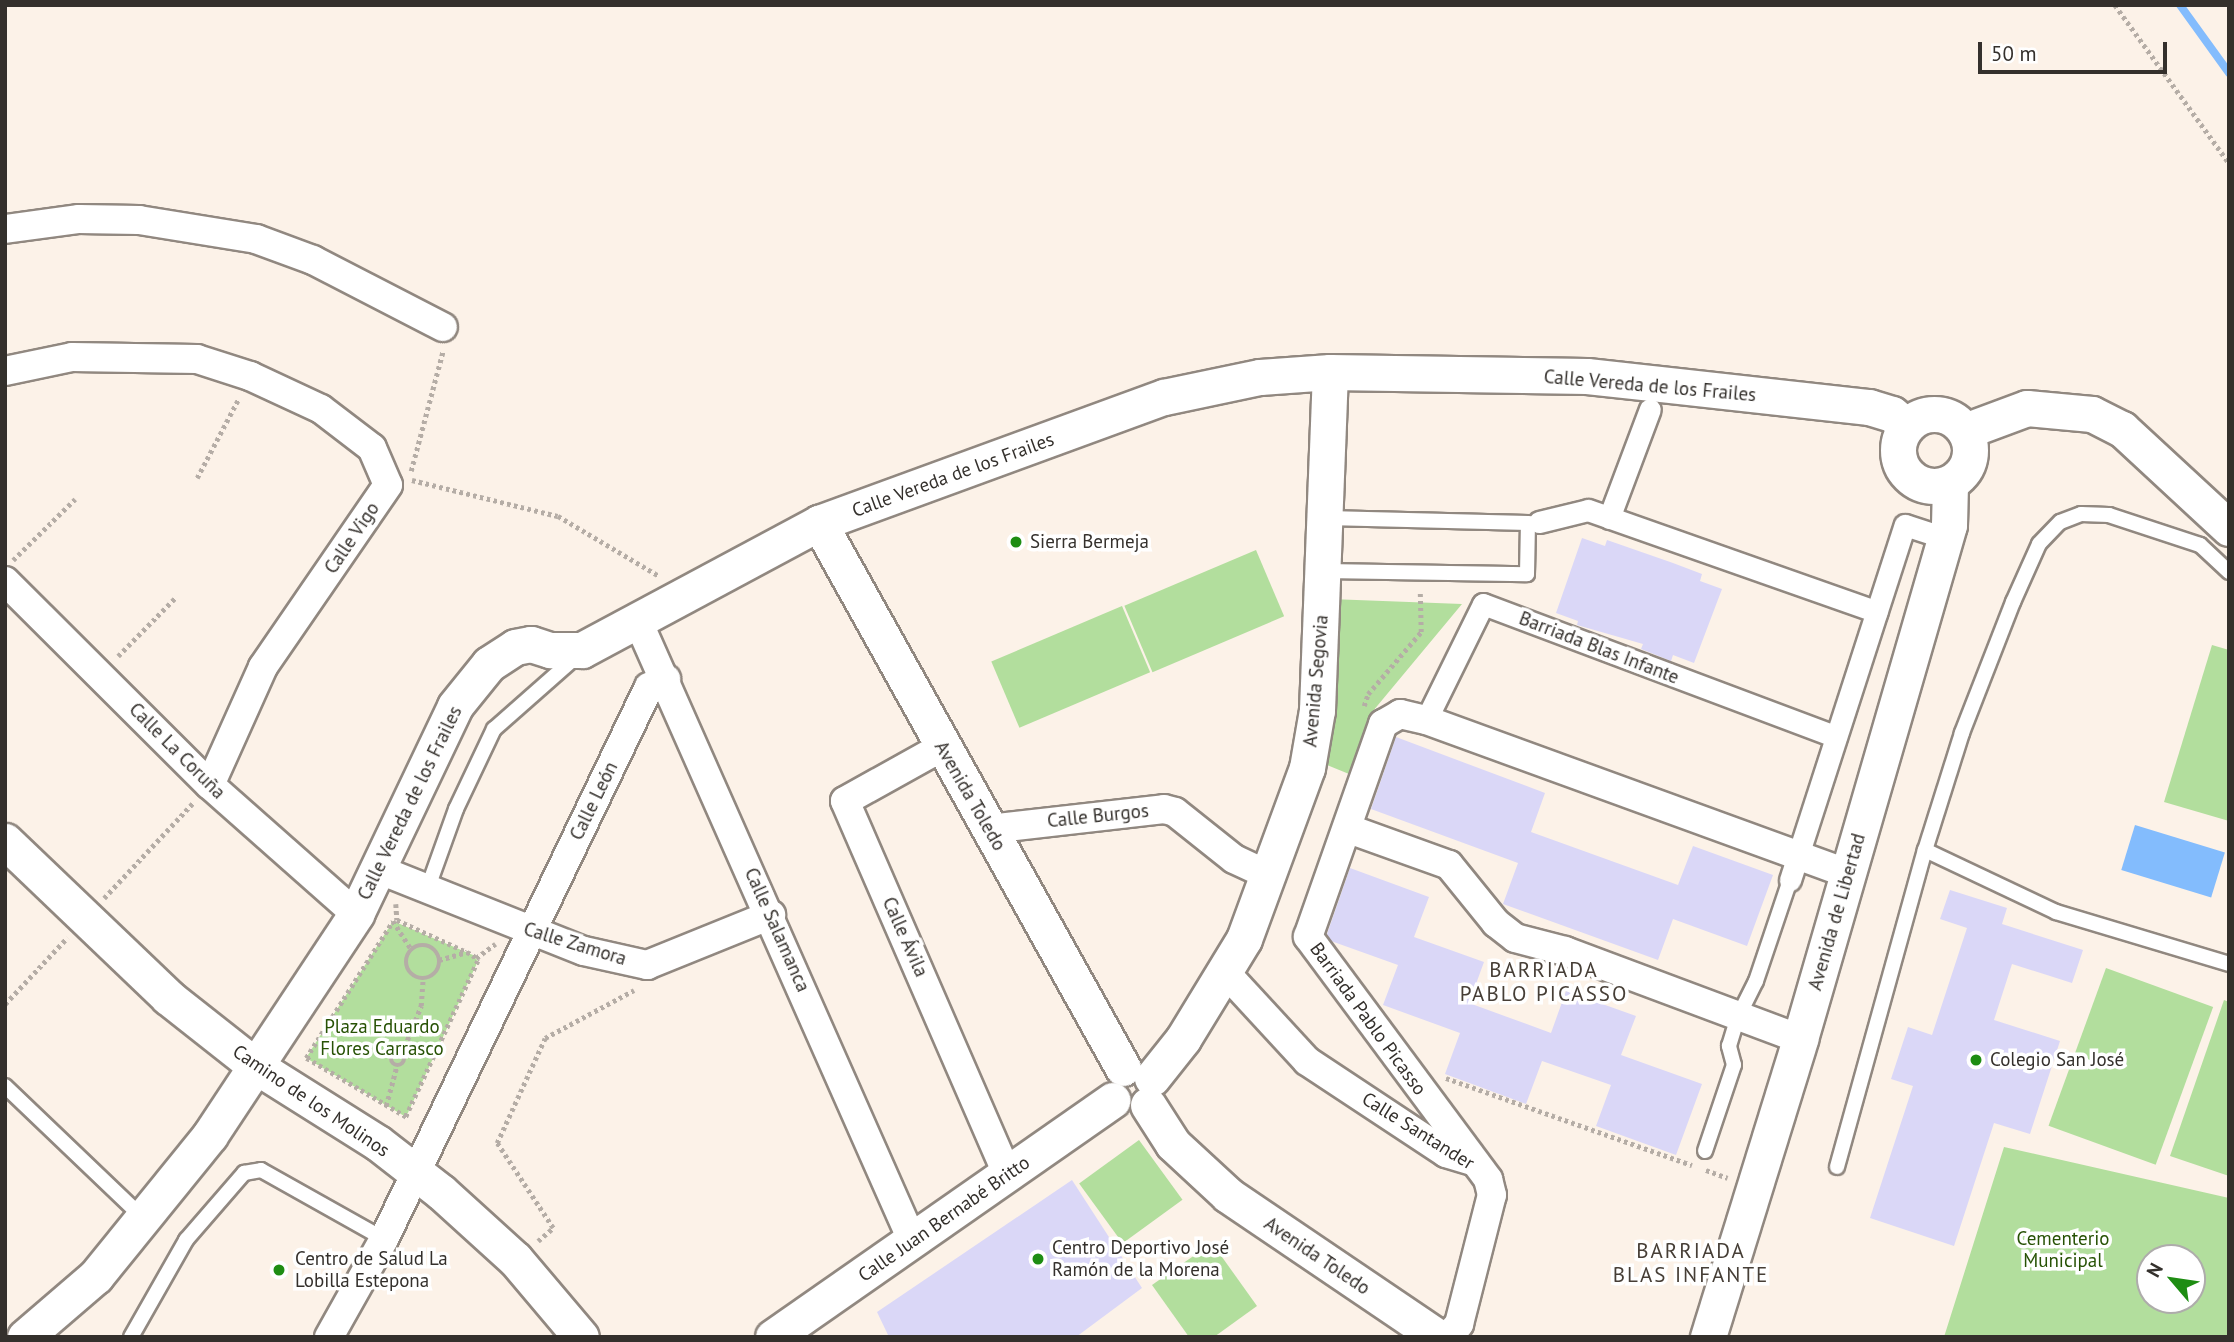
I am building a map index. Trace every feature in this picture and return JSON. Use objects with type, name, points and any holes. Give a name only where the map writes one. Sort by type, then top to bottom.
[{"type":"street","points":[[5,229],[79,219],[139,220],[256,239],[313,260],[443,327]]},
{"type":"street","name":"Calle Vigo","points":[[5,372],[72,357],[197,359],[250,376],[321,409],[372,448],[388,485],[263,667],[210,785]]},
{"type":"street","name":"Calle Vereda de los Frailes","points":[[25,1337],[96,1276],[211,1135],[254,1065],[356,914],[380,870],[442,727],[470,684],[516,647],[531,644],[550,650],[582,650],[819,523],[1164,397],[1260,377],[1331,372],[1587,376],[1869,407],[1892,414],[1908,426]]},
{"type":"street","name":"Avenida Segovia","points":[[1134,1088],[1183,1039],[1225,972],[1270,876],[1312,746],[1325,571],[1331,372]]},
{"type":"street","points":[[1965,430],[2027,408],[2066,408],[2092,414],[2122,429],[2229,528]]},
{"type":"street","points":[[1609,518],[1650,409]]},
{"type":"street","points":[[1937,414],[1957,421],[1965,430],[1970,442],[1967,466],[1950,483],[1928,486],[1909,476],[1899,457],[1908,426],[1937,414]]},
{"type":"street","name":"Avenida de Libertad","points":[[1708,1337],[1800,1039],[1945,538],[1950,483]]},
{"type":"street","points":[[1539,522],[1588,510],[1877,612]]},
{"type":"street","name":"Avenida Toledo","points":[[819,523],[1134,1088],[1173,1144],[1228,1195],[1437,1337]]},
{"type":"street","points":[[1794,868],[1905,525],[1945,538]]},
{"type":"street","name":"Calle La Coruña","points":[[5,581],[210,785],[356,914]]},
{"type":"street","name":"Barriada Blas Infante","points":[[1426,720],[1483,604],[1836,737]]},
{"type":"street","name":"Calle Salamanca","points":[[637,619],[771,915],[913,1242]]},
{"type":"street","name":"Calle León","points":[[530,931],[649,687],[666,679]]},
{"type":"street","points":[[1800,1039],[1565,951],[1515,938],[1496,923],[1449,865],[1349,829],[1383,724],[1400,714],[1426,720],[1794,868],[1848,874]]},
{"type":"street","name":"Calle Ávila","points":[[942,747],[845,801],[1008,1175]]},
{"type":"street","name":"Calle Burgos","points":[[989,829],[1164,809],[1175,812],[1234,859],[1270,876]]},
{"type":"street","name":"Barriada Pablo Picasso","points":[[1349,829],[1308,937],[1472,1161]]},
{"type":"street","name":"Camino de los Molinos","points":[[5,841],[168,997],[254,1065],[378,1143],[515,1259],[581,1337]]},
{"type":"street","name":"Calle Zamora","points":[[380,870],[584,951],[648,965],[771,915]]},
{"type":"street","points":[[329,1337],[384,1239],[530,931]]},
{"type":"street","name":"Calle Santander","points":[[1225,972],[1242,986],[1307,1061],[1446,1153],[1472,1161],[1488,1179],[1492,1195],[1459,1324],[1447,1337]]},
{"type":"street","name":"Calle Juan Bernabé Britto","points":[[774,1337],[1134,1088]]},
{"type":"lane","points":[[1836,1167],[1925,850],[1962,733],[2039,544],[2060,522],[2081,514],[2109,515],[2200,545],[2229,572]]},
{"type":"lane","points":[[1325,571],[1527,575],[1528,523],[1327,518]]},
{"type":"lane","points":[[427,890],[461,798],[494,729],[530,693],[569,667],[582,650]]},
{"type":"lane","points":[[1925,850],[2056,912],[2229,964]]},
{"type":"lane","points":[[1705,1152],[1734,1065],[1729,1046],[1738,1017],[1756,981],[1794,868]]},
{"type":"lane","points":[[5,1086],[143,1218]]},
{"type":"lane","points":[[131,1337],[186,1240],[244,1172],[261,1170],[384,1239]]},
{"type":"path","points":[[2115,5],[2229,163]]},
{"type":"path","points":[[443,327],[443,360],[409,479],[558,516],[659,576],[677,597]]},
{"type":"path","points":[[197,478],[250,376]]},
{"type":"path","points":[[5,568],[75,499]]},
{"type":"path","points":[[1360,719],[1368,694],[1421,632],[1420,573]]},
{"type":"path","points":[[100,674],[176,597]]},
{"type":"path","points":[[397,920],[412,950],[407,967],[413,976],[423,979],[434,975],[439,960]]},
{"type":"path","points":[[397,920],[467,952],[478,961],[406,1117],[306,1058],[388,924],[397,920]]},
{"type":"path","points":[[412,950],[430,947],[439,960]]},
{"type":"path","points":[[439,960],[467,952]]},
{"type":"path","points":[[515,1259],[553,1228],[497,1143],[545,1038],[646,983],[648,965]]},
{"type":"path","points":[[386,1106],[397,1066],[404,1061],[402,1053],[421,1006],[423,979]]},
{"type":"path","points":[[397,1066],[392,1055],[402,1053]]},
{"type":"path","points":[[1417,1084],[1434,1073],[1754,1187]]},
{"type":"green space","points":[[1256,550],[1284,616],[1153,672],[1124,606]]},
{"type":"green space","points":[[1330,599],[1462,604],[1373,711],[1349,774],[1327,765],[1332,712]]},
{"type":"green space","points":[[1122,606],[1150,672],[1019,728],[991,661]]},
{"type":"green space","points":[[2212,645],[2229,650],[2229,821],[2164,802]]},
{"type":"green space","name":"Plaza Eduardo Flores Carrasco","points":[[393,921],[473,955],[478,961],[406,1117],[306,1058]]},
{"type":"green space","points":[[2106,968],[2213,1007],[2156,1165],[2049,1126]]},
{"type":"green space","points":[[2224,1000],[2229,1002],[2229,1176],[2170,1156]]},
{"type":"green space","points":[[1139,1140],[1182,1200],[1123,1243],[1079,1183]]},
{"type":"green space","name":"Cementerio Municipal","points":[[2004,1147],[2229,1198],[2229,1337],[1944,1337]]},
{"type":"green space","points":[[1212,1243],[1257,1306],[1214,1337],[1189,1337],[1152,1285]]},
{"type":"water","points":[[2135,825],[2225,852],[2211,897],[2121,870]]},
{"type":"building","points":[[1582,538],[1605,546],[1607,540],[1673,563],[1702,574],[1700,581],[1722,589],[1694,663],[1673,655],[1671,661],[1641,649],[1643,644],[1577,625],[1578,621],[1556,613]]},
{"type":"building","points":[[1396,737],[1545,793],[1531,832],[1678,885],[1693,846],[1773,875],[1747,946],[1673,919],[1658,960],[1503,904],[1518,863],[1371,809]]},
{"type":"building","points":[[1350,868],[1429,897],[1414,937],[1484,962],[1469,1003],[1551,1033],[1566,991],[1636,1016],[1621,1055],[1702,1084],[1676,1155],[1596,1126],[1611,1085],[1542,1061],[1526,1104],[1445,1074],[1460,1033],[1383,1005],[1398,965],[1331,941],[1327,934]]},
{"type":"building","name":"Colegio San José","points":[[1950,890],[2007,908],[2002,924],[2083,950],[2072,983],[2012,964],[1994,1020],[2060,1041],[2030,1134],[1994,1123],[1954,1246],[1870,1218],[1913,1086],[1891,1079],[1908,1027],[1932,1035],[1967,928],[1940,919]]},
{"type":"building","name":"Centro Deportivo José Ramón de la Morena","points":[[1072,1180],[1142,1288],[1076,1337],[889,1337],[877,1312]]},
{"type":"waterway","points":[[2180,5],[2229,73]]},
{"type":"place","name":"Sierra Bermeja","points":[[1016,542]]},
{"type":"place","name":"Colegio San José","points":[[1976,1060]]},
{"type":"place","name":"Centro Deportivo José Ramón de la Morena","points":[[1038,1259]]},
{"type":"place","name":"Centro de Salud La Lobilla Estepona","points":[[279,1270]]},
{"type":"district","name":"BARRIADA PABLO PICASSO","points":[[1544,982]]},
{"type":"district","name":"BARRIADA BLAS INFANTE","points":[[1691,1263]]}]
